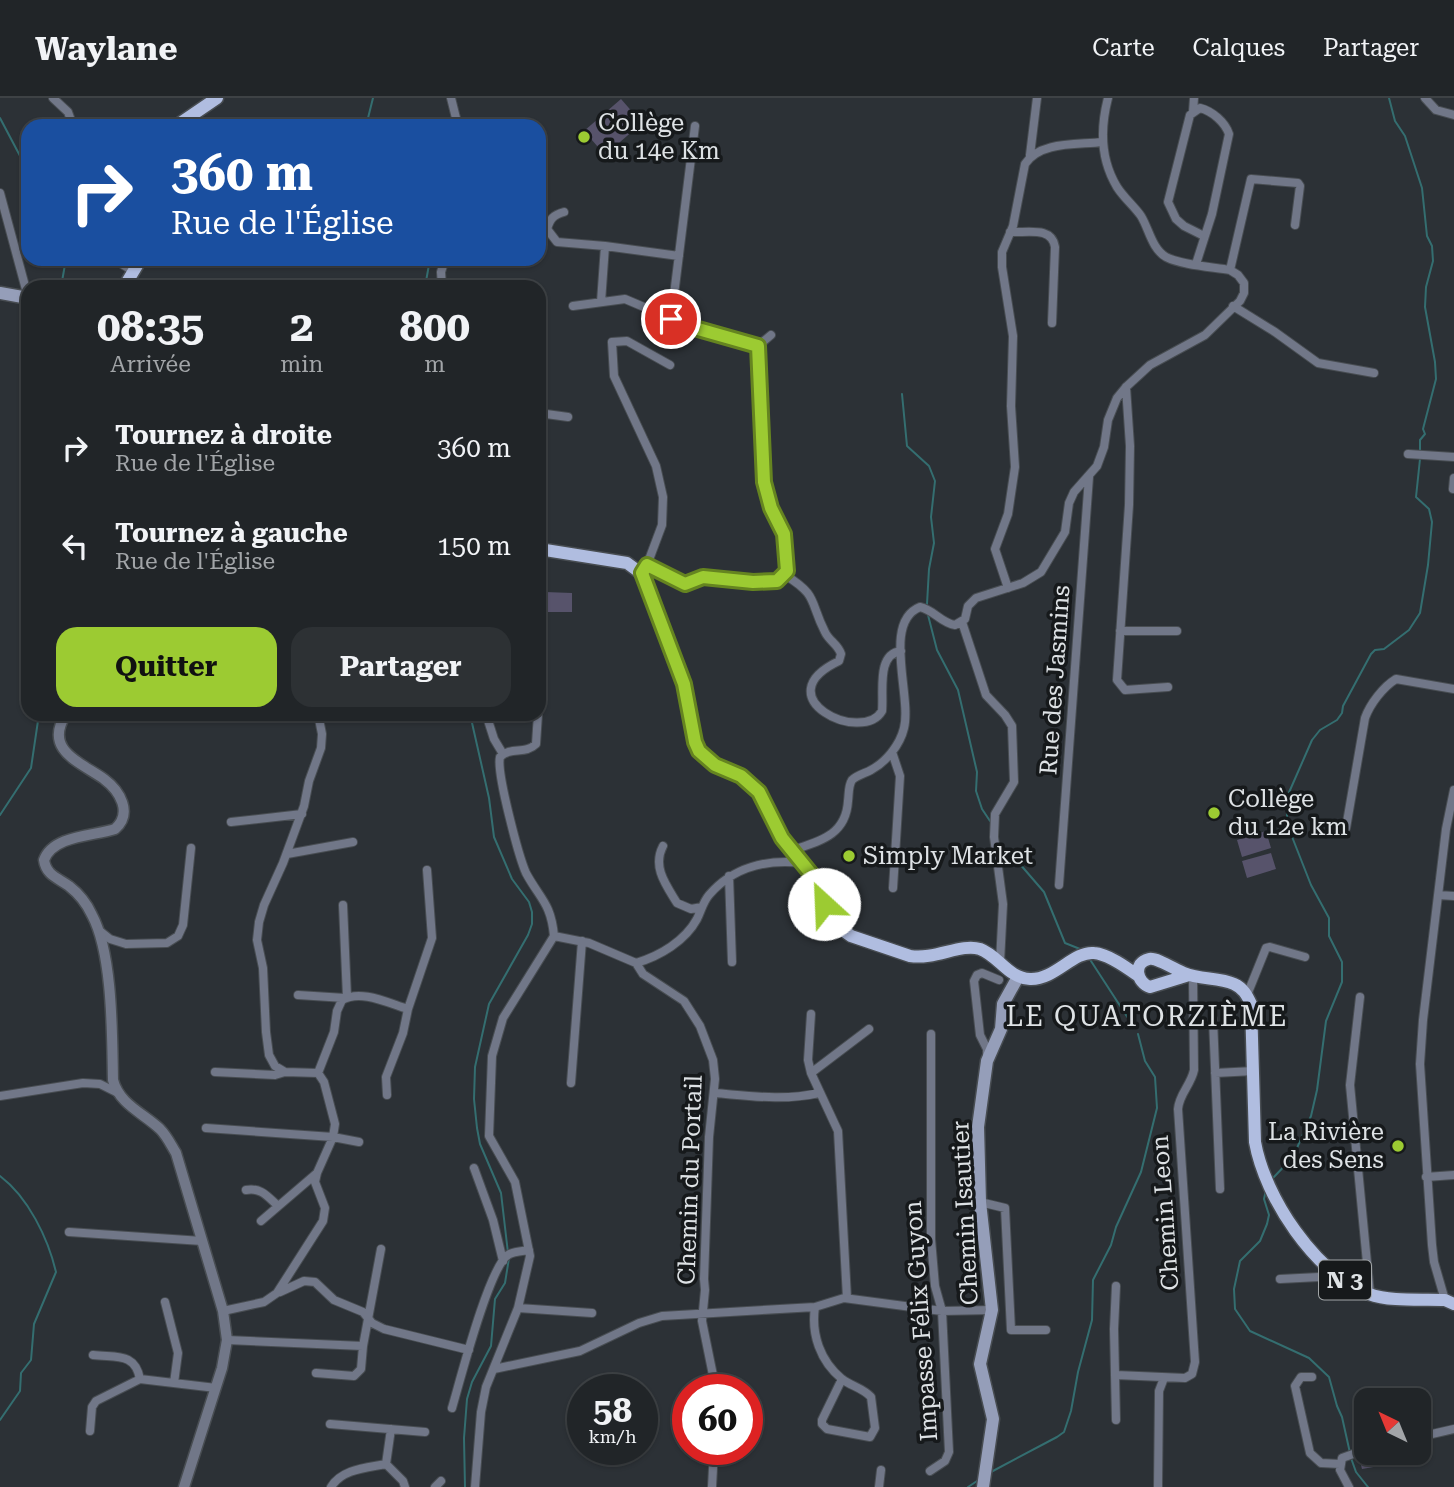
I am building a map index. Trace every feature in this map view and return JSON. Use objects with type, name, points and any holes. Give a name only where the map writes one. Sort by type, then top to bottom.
[{"type":"main road","points":[[186,119],[217,98]]},
{"type":"main road","points":[[0,293],[21,297]]},
{"type":"main road","points":[[546,550],[644,569],[684,684],[699,751],[715,765],[751,783],[767,805],[782,838],[812,875],[832,920],[851,936],[922,957],[970,947],[977,948],[1018,977],[1041,978],[1079,957],[1096,953],[1139,970]]},
{"type":"main road","points":[[1139,970],[1152,959],[1191,976],[1231,982],[1247,995]]},
{"type":"main road","points":[[1163,964],[1166,973],[1164,981]]},
{"type":"main road","points":[[1139,970],[1141,983],[1150,987],[1158,986],[1164,981],[1191,976]]},
{"type":"main road","name":"Chemin Isautier","points":[[983,1484],[993,1419],[980,1364],[992,1310],[981,1202],[978,1127],[987,1060],[1001,1029],[1003,1004],[1018,977]]},
{"type":"main road","name":"N 3","points":[[1247,995],[1251,1004],[1255,1142],[1258,1159],[1273,1194],[1300,1236],[1339,1276],[1370,1294],[1449,1302]]},
{"type":"street","points":[[53,98],[68,112],[70,119]]},
{"type":"street","points":[[451,98],[456,119]]},
{"type":"street","points":[[1008,588],[995,549],[1008,514],[1015,467],[1011,406],[1013,336],[1002,252],[1010,232],[1025,164],[1030,155],[1037,98]]},
{"type":"street","points":[[1000,962],[1003,904],[994,837],[995,814],[1014,782],[1013,726],[986,695],[962,622],[968,606],[976,598],[1023,583],[1041,572],[1065,532],[1069,503],[1074,492],[1097,466],[1104,447],[1112,407],[1125,387],[1150,365],[1205,335],[1244,293],[1244,283],[1230,270],[1171,259],[1156,248],[1142,218],[1113,179],[1102,142],[1103,116],[1108,98]]},
{"type":"street","points":[[1194,98],[1193,112],[1168,202],[1176,219],[1204,236]]},
{"type":"street","points":[[1425,98],[1436,110],[1454,115]]},
{"type":"street","points":[[1193,112],[1195,109],[1204,109],[1219,120],[1229,134],[1212,214],[1196,264]]},
{"type":"street","points":[[671,319],[695,126]]},
{"type":"street","points":[[1030,155],[1049,148],[1102,142]]},
{"type":"street","points":[[1230,270],[1251,179],[1298,183],[1300,186],[1295,225]]},
{"type":"street","points":[[0,192],[23,280]]},
{"type":"street","points":[[564,212],[555,214],[547,229],[557,242],[679,256]]},
{"type":"street","points":[[1010,232],[1045,233],[1052,239],[1055,247],[1052,323]]},
{"type":"street","points":[[601,302],[605,246]]},
{"type":"street","points":[[573,306],[625,299],[691,327],[758,346]]},
{"type":"street","points":[[1233,306],[1318,363],[1374,373]]},
{"type":"street","points":[[758,346],[771,335]]},
{"type":"street","points":[[670,365],[627,341],[612,342],[614,376],[656,466],[663,497],[662,525],[644,569],[685,584],[703,577],[777,581],[785,575],[788,567],[784,534],[771,508],[764,482],[758,346]]},
{"type":"street","points":[[1125,387],[1130,446],[1119,685],[1125,691],[1168,687]]},
{"type":"street","points":[[546,414],[568,417]]},
{"type":"street","points":[[1411,454],[1454,457]]},
{"type":"street","name":"Rue des Jasmins","points":[[1059,884],[1089,477]]},
{"type":"street","points":[[1452,489],[1454,478]]},
{"type":"street","points":[[785,575],[808,591],[825,632],[836,643],[841,654],[839,661],[822,669],[812,684],[814,702],[827,715],[864,723],[878,717],[882,711],[885,662],[891,654],[901,651]]},
{"type":"street","points":[[793,850],[835,833],[844,822],[852,780],[877,767],[892,752],[904,729],[900,635],[907,615],[920,607],[930,609],[949,625],[962,622]]},
{"type":"street","points":[[1120,631],[1177,631]]},
{"type":"street","points":[[1346,828],[1365,718],[1371,706],[1389,683],[1399,679],[1454,689]]},
{"type":"street","points":[[63,721],[58,735],[63,749],[73,760],[106,781],[125,808],[124,819],[116,829],[62,842],[51,849],[44,860],[47,870],[86,903],[100,931],[107,980],[116,1092],[122,1100],[163,1132],[176,1153],[223,1311],[227,1340],[184,1487]]},
{"type":"street","points":[[285,1072],[275,1066],[269,1055],[265,1032],[263,968],[257,940],[264,905],[302,814],[321,747],[319,721]]},
{"type":"street","points":[[488,721],[503,754]]},
{"type":"street","points":[[475,1487],[486,1387],[518,1308],[530,1250],[515,1182],[489,1136],[490,1072],[496,1037],[503,1018],[554,936],[549,907],[526,873],[499,766],[503,754],[510,750],[528,751],[534,746],[538,740],[538,721]]},
{"type":"street","points":[[892,752],[900,776],[893,888]]},
{"type":"street","points":[[1449,1302],[1434,1262],[1420,1064],[1446,829],[1454,790]]},
{"type":"street","points":[[231,822],[302,814]]},
{"type":"street","points":[[287,853],[353,842]]},
{"type":"street","points":[[663,846],[657,858],[659,867],[677,903],[691,909],[702,907]]},
{"type":"street","points":[[100,931],[110,939],[126,944],[167,943],[178,936],[183,925],[191,848]]},
{"type":"street","points":[[636,963],[663,952],[679,941],[689,931],[708,896],[729,876],[778,860],[803,863]]},
{"type":"street","points":[[387,1095],[386,1077],[403,1033],[408,1009],[432,938],[427,870]]},
{"type":"street","points":[[729,876],[732,962]]},
{"type":"street","points":[[1438,895],[1454,896]]},
{"type":"street","points":[[318,1073],[334,1032],[339,1004],[346,997],[343,905]]},
{"type":"street","name":"Chemin du Portail","points":[[554,936],[582,942],[636,963],[643,974],[684,1001],[700,1026],[713,1060],[715,1093],[709,1137],[702,1314],[713,1374]]},
{"type":"street","points":[[570,1083],[582,942]]},
{"type":"street","points":[[1247,995],[1266,948],[1305,957]]},
{"type":"street","name":"Chemin Isautier","points":[[987,1060],[987,1049],[979,1035],[974,981],[977,975],[982,973],[999,981]]},
{"type":"street","name":"Chemin Leon","points":[[1116,1375],[1185,1378],[1192,1374],[1195,1362],[1178,1109],[1179,1100],[1194,1070],[1191,976]]},
{"type":"street","points":[[298,995],[364,996],[408,1009]]},
{"type":"street","points":[[1360,997],[1350,1085],[1370,1294]]},
{"type":"street","points":[[811,1014],[808,1060],[819,1093],[838,1131],[847,1298]]},
{"type":"street","points":[[1213,1018],[1220,1189]]},
{"type":"street","points":[[811,1073],[869,1029]]},
{"type":"street","name":"Impasse Félix Guyon","points":[[930,1471],[945,1461],[949,1452],[942,1311],[935,1286],[931,1239],[931,1034]]},
{"type":"street","points":[[1215,1073],[1254,1071]]},
{"type":"street","points":[[215,1072],[275,1075],[285,1072],[318,1073]]},
{"type":"street","points":[[277,1293],[323,1221],[325,1208],[315,1182],[335,1124],[324,1082],[318,1073]]},
{"type":"street","points":[[0,1096],[83,1083],[100,1084],[116,1092]]},
{"type":"street","points":[[715,1093],[778,1099],[819,1093]]},
{"type":"street","points":[[206,1128],[332,1137],[359,1142]]},
{"type":"street","points":[[474,1168],[493,1220],[503,1261]]},
{"type":"street","points":[[261,1221],[317,1173]]},
{"type":"street","points":[[1426,1177],[1454,1175]]},
{"type":"street","points":[[246,1190],[254,1188],[262,1191],[278,1206]]},
{"type":"street","points":[[981,1202],[1005,1208],[1011,1331],[1046,1330]]},
{"type":"street","points":[[69,1232],[202,1241]]},
{"type":"street","points":[[316,1373],[354,1376],[361,1369],[382,1249]]},
{"type":"street","points":[[452,1408],[485,1295],[509,1254],[530,1250]]},
{"type":"street","points":[[1280,1279],[1339,1276]]},
{"type":"street","points":[[223,1311],[264,1302],[304,1280],[315,1282],[334,1300],[363,1312],[369,1320],[384,1329],[470,1350]]},
{"type":"street","points":[[1116,1286],[1116,1420]]},
{"type":"street","points":[[494,1368],[580,1351],[639,1323],[662,1316],[815,1307],[847,1298],[942,1311],[992,1310]]},
{"type":"street","points":[[165,1302],[178,1353],[174,1383]]},
{"type":"street","points":[[815,1307],[813,1318],[816,1340],[823,1356],[842,1379],[867,1392],[871,1397],[875,1428],[870,1437],[825,1428],[822,1420],[842,1379]]},
{"type":"street","points":[[518,1308],[592,1313]]},
{"type":"street","points":[[227,1340],[363,1346]]},
{"type":"street","points":[[93,1355],[128,1359],[137,1365],[140,1379]]},
{"type":"street","points":[[1312,1377],[1301,1377],[1295,1386],[1310,1453],[1321,1463],[1340,1464]]},
{"type":"street","points":[[1158,1487],[1160,1391],[1164,1378]]},
{"type":"street","points":[[90,1431],[92,1407],[96,1401],[140,1379],[215,1388]]},
{"type":"street","points":[[330,1424],[425,1432]]},
{"type":"street","points":[[386,1464],[391,1429]]},
{"type":"street","points":[[1432,1434],[1454,1429]]},
{"type":"street","points":[[1349,1487],[1343,1479],[1340,1464],[1342,1458],[1354,1453]]},
{"type":"street","points":[[331,1487],[335,1480],[345,1473],[386,1464]]},
{"type":"street","points":[[386,1464],[403,1481],[405,1487]]},
{"type":"street","points":[[712,1487],[714,1465]]},
{"type":"street","points":[[879,1487],[881,1470]]},
{"type":"shaded area","points":[[621,99],[642,123],[605,155],[584,131]]},
{"type":"shaded area","points":[[546,592],[572,593],[572,612],[546,612]]},
{"type":"shaded area","points":[[1266,831],[1271,848],[1242,857],[1237,840]]},
{"type":"shaded area","points":[[1271,853],[1276,869],[1247,878],[1242,861]]},
{"type":"shaded area","points":[[1361,1465],[1385,1465],[1362,1469]]},
{"type":"waterway","points":[[368,119],[373,98]]},
{"type":"waterway","points":[[1389,98],[1395,121],[1405,136],[1422,188],[1427,236],[1432,246],[1433,261],[1426,287],[1425,307],[1436,379],[1423,429],[1425,434],[1420,440],[1420,453]]},
{"type":"waterway","points":[[0,118],[21,158]]},
{"type":"waterway","points":[[62,280],[65,266]]},
{"type":"waterway","points":[[426,280],[429,266]]},
{"type":"waterway","points":[[902,394],[907,446],[929,466],[935,481],[931,517],[934,543],[927,604]]},
{"type":"waterway","points":[[1272,1179],[1293,1157],[1311,1116],[1326,1021],[1342,982],[1342,962],[1329,936],[1329,918],[1311,885],[1287,824],[1287,797],[1312,740],[1342,713],[1343,706],[1371,654],[1375,650],[1384,649],[1409,630],[1420,613],[1432,522],[1429,509],[1416,497],[1420,459]]},
{"type":"waterway","points":[[928,615],[937,650],[958,690],[977,772],[976,791],[982,809],[990,821]]},
{"type":"waterway","points":[[0,815],[31,768],[38,721]]},
{"type":"waterway","points":[[472,721],[489,798],[494,837],[512,879],[529,902],[532,912],[528,935],[489,1004],[475,1067],[477,1128],[480,1144],[501,1193],[508,1253]]},
{"type":"waterway","points":[[1019,863],[1044,892],[1065,943],[1080,949]]},
{"type":"waterway","points":[[1089,958],[1128,1018]]},
{"type":"waterway","points":[[991,1472],[1064,1432],[1092,1320],[1093,1280],[1111,1245],[1116,1227],[1141,1172],[1157,1108],[1155,1077],[1145,1061],[1138,1034]]},
{"type":"waterway","points":[[0,1176],[19,1195],[36,1219],[56,1272],[34,1324],[31,1360],[21,1373],[20,1391],[0,1420]]},
{"type":"waterway","points":[[1266,1190],[1264,1199],[1269,1215],[1267,1224],[1260,1241],[1240,1261],[1234,1289],[1235,1309],[1250,1331],[1309,1358],[1329,1377],[1350,1453]]},
{"type":"waterway","points":[[465,1487],[464,1438],[467,1399],[472,1382],[491,1346],[495,1299],[505,1283],[509,1258]]},
{"type":"waterway","points":[[1351,1458],[1356,1472],[1368,1487]]},
{"type":"waterway","points":[[968,1487],[980,1479]]},
{"type":"place","name":"Collège du 14e Km","points":[[584,137]]},
{"type":"place","name":"Collège du 12e km","points":[[1214,813]]},
{"type":"place","name":"Simply Market","points":[[849,856]]},
{"type":"place","name":"La Rivière des Sens","points":[[1398,1146]]},
{"type":"district","name":"LE QUATORZIÈME","points":[[1147,1016]]},
{"type":"route","points":[[671,319],[758,346],[764,482],[771,508],[784,534],[788,567],[785,575],[777,581],[753,582],[703,577],[685,584],[662,575],[647,565],[642,573],[684,684],[699,751],[715,765],[741,776],[759,792],[782,838],[812,875],[824,904]]}]
